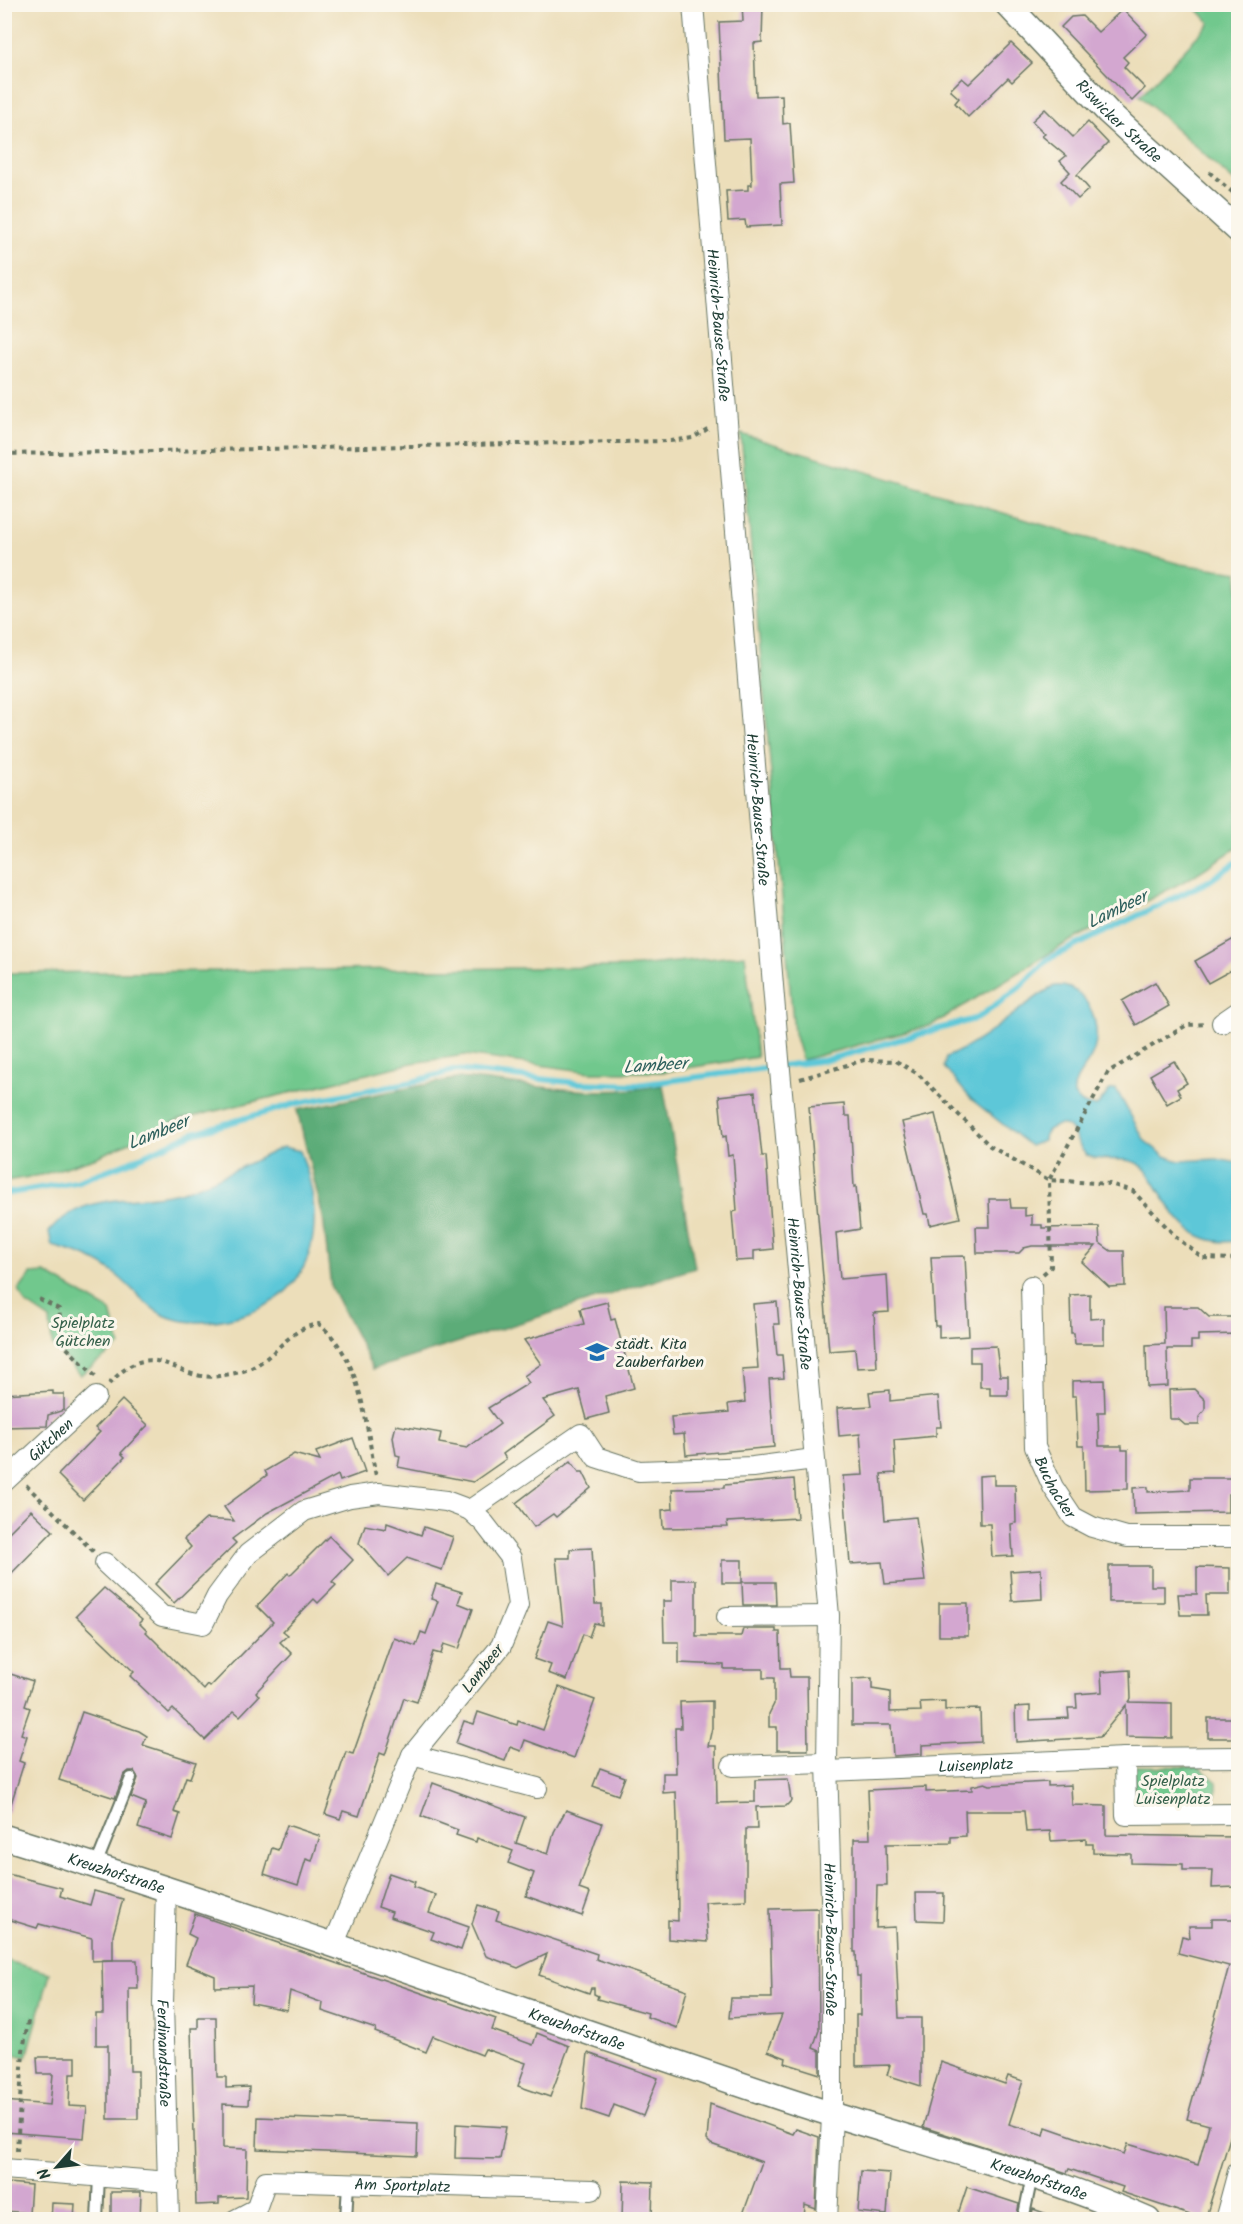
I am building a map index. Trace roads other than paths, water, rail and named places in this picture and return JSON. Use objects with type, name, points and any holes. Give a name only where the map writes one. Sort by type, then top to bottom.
[{"type":"street","name":"Heinrich-Bause-Straße","points":[[693,4],[780,1072],[829,1616],[828,1767],[832,1930],[832,2116],[826,2220]]},
{"type":"street","name":"Riswicker Straße","points":[[1007,4],[1108,112],[1239,230]]},
{"type":"street","points":[[1222,1023],[1239,1012]]},
{"type":"street","name":"Buchacker","points":[[1031,1286],[1035,1447],[1053,1487],[1073,1517],[1092,1527],[1126,1537],[1239,1537]]},
{"type":"street","name":"Gütchen","points":[[11,1476],[96,1397]]},
{"type":"street","points":[[470,1510],[581,1434],[596,1457],[639,1471],[753,1467],[814,1459]]},
{"type":"street","name":"Lambeer","points":[[105,1563],[162,1616],[203,1624],[217,1596],[248,1554],[304,1511],[350,1497],[379,1493],[446,1501],[470,1510],[484,1523],[511,1558],[518,1605],[501,1646],[411,1755],[333,1946]]},
{"type":"street","points":[[728,1617],[829,1616]]},
{"type":"street","points":[[411,1755],[537,1788]]},
{"type":"street","name":"Luisenplatz","points":[[828,1767],[1239,1757]]},
{"type":"street","points":[[1125,1758],[1126,1815],[1239,1814]]},
{"type":"street","points":[[732,1766],[828,1767]]},
{"type":"street","name":"Kreuzhofstraße","points":[[4,1837],[166,1887],[832,2116],[1086,2192],[1148,2220]]},
{"type":"street","name":"Ferdinandstraße","points":[[166,1887],[163,2003],[170,2182],[169,2220]]},
{"type":"street","points":[[10,2169],[170,2182]]},
{"type":"street","points":[[1225,2220],[1239,2172]]},
{"type":"street","name":"Am Sportplatz","points":[[235,2220],[256,2209],[266,2181],[592,2190]]},
{"type":"lane","points":[[96,1865],[132,1778]]},
{"type":"lane","points":[[97,2220],[99,2176]]},
{"type":"lane","points":[[1023,2220],[1032,2176]]},
{"type":"lane","points":[[346,2220],[348,2183]]},
{"type":"water","points":[[1054,986],[1065,986],[1083,997],[1089,1006],[1096,1028],[1094,1050],[1078,1077],[1074,1095],[1084,1104],[1097,1106],[1110,1090],[1116,1089],[1145,1141],[1165,1156],[1179,1161],[1217,1159],[1238,1163],[1238,1241],[1210,1240],[1188,1229],[1172,1210],[1144,1168],[1132,1161],[1091,1157],[1086,1154],[1066,1126],[1051,1128],[1043,1141],[1030,1146],[971,1099],[944,1067],[946,1057],[975,1042]]},
{"type":"water","points":[[283,1147],[300,1151],[308,1175],[313,1200],[314,1224],[311,1247],[303,1268],[290,1287],[271,1302],[246,1314],[208,1322],[172,1318],[153,1309],[107,1268],[76,1253],[52,1246],[49,1232],[63,1218],[79,1209],[96,1203],[186,1190],[223,1176]]},
{"type":"waterway","name":"Lambeer","points":[[4,1194],[76,1182],[129,1162],[194,1133],[298,1103],[413,1082],[455,1070],[578,1083],[637,1085],[826,1060],[978,1018],[1020,987],[1048,959],[1209,881],[1238,861]]},
{"type":"place","name":"städt. Kita Zauberfarben","points":[[597,1352]]},
{"type":"park label","name":"Spielplatz Gütchen","points":[[83,1331]]},
{"type":"park label","name":"Spielplatz Luisenplatz","points":[[1173,1789]]}]
